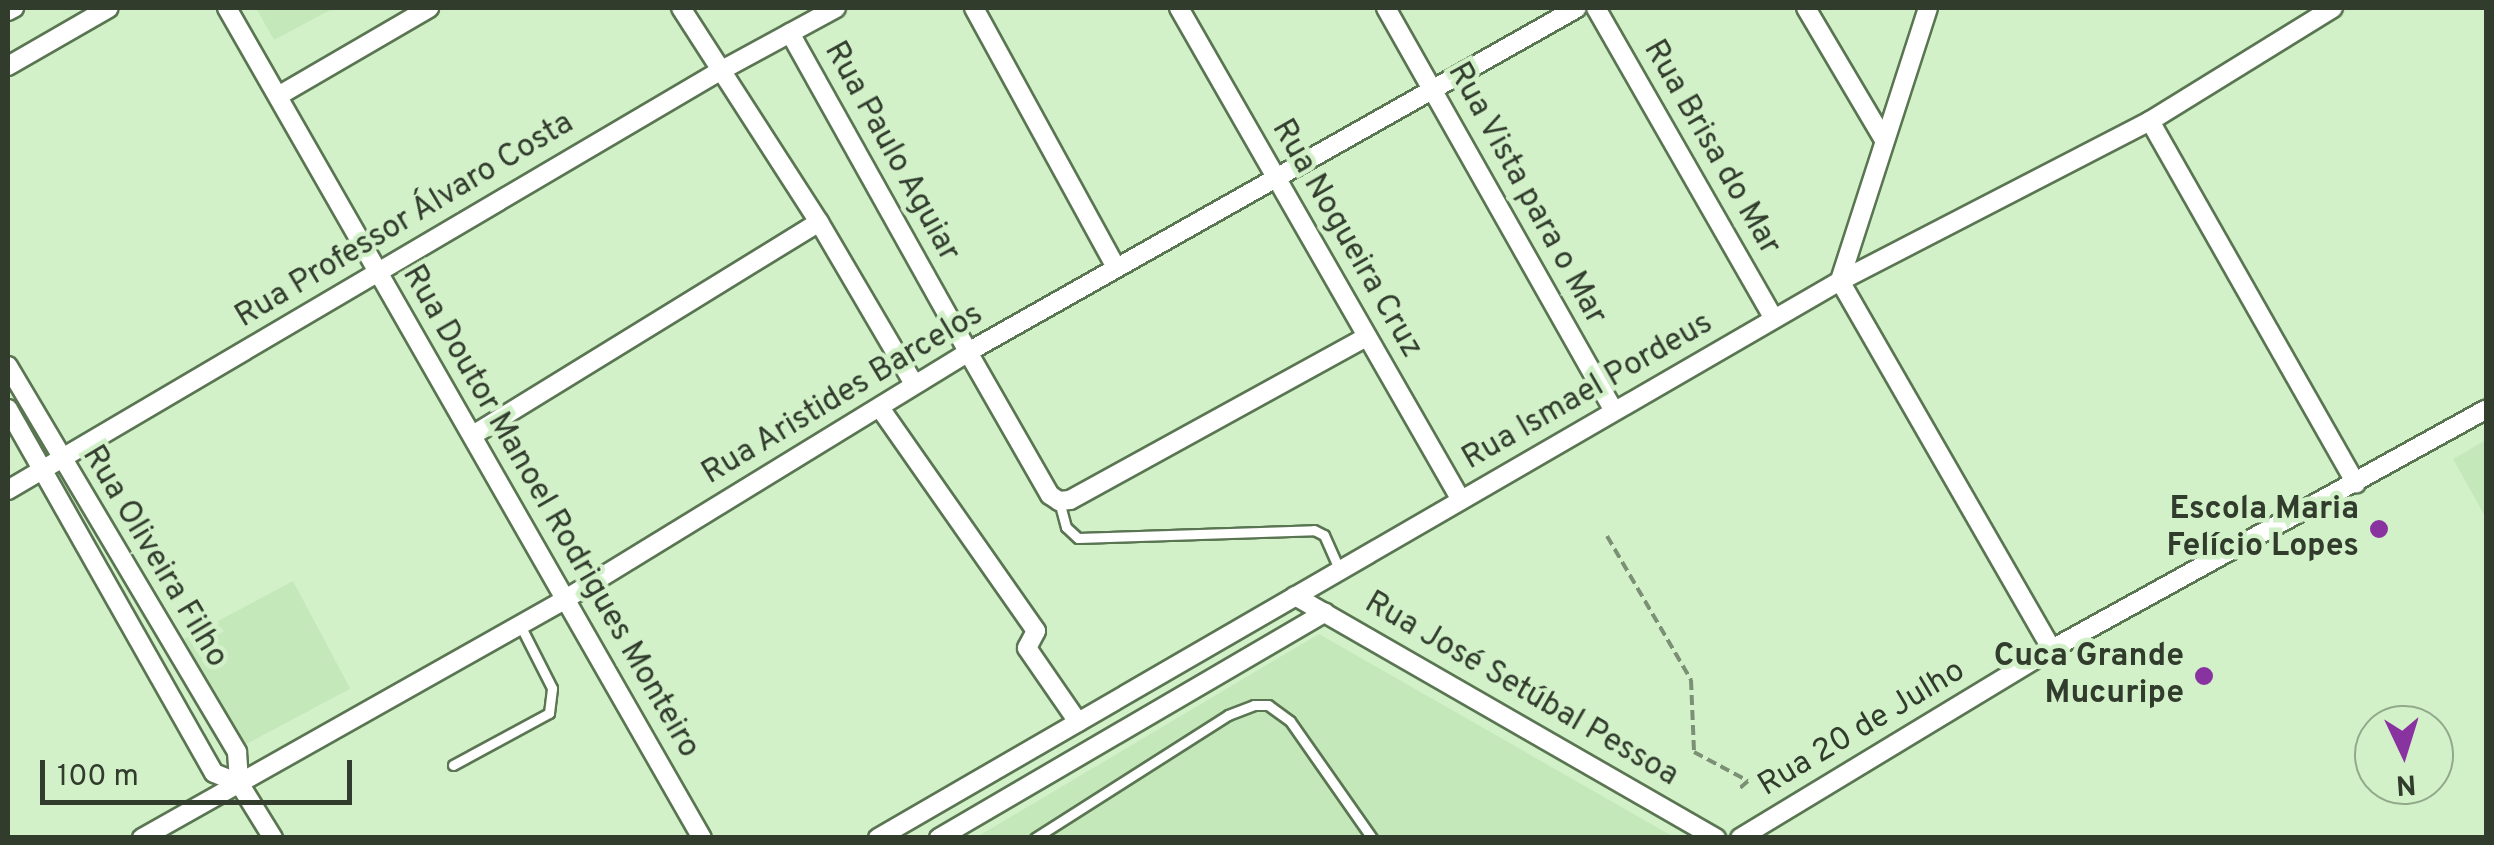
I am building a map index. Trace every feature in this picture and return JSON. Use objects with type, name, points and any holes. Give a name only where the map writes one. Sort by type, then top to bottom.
[{"type":"street","points":[[8,66],[109,8]]},
{"type":"street","name":"Rua Doutor Manoel Rodrigues Monteiro","points":[[227,8],[702,838]]},
{"type":"street","points":[[278,96],[430,8]]},
{"type":"street","points":[[681,8],[819,222],[914,384]]},
{"type":"street","name":"Rua Professor Álvaro Costa","points":[[8,490],[378,270],[836,8]]},
{"type":"street","points":[[974,8],[1116,267]]},
{"type":"street","name":"Rua Nogueira Cruz","points":[[1179,8],[1461,500]]},
{"type":"street","name":"Rua Vista para o Mar","points":[[1386,8],[1614,411]]},
{"type":"street","name":"Rua Aristides Barcelos","points":[[142,838],[564,600],[968,352],[1577,8]]},
{"type":"street","name":"Rua Brisa do Mar","points":[[1596,8],[1774,319]]},
{"type":"street","points":[[1806,8],[1884,140]]},
{"type":"street","points":[[1928,8],[1840,280],[2052,649]]},
{"type":"street","name":"Rua Ismael Pordeus","points":[[878,838],[1840,280],[2150,122],[2334,8]]},
{"type":"street","name":"Rua Paulo Aguiar","points":[[790,33],[1050,495],[1059,501]]},
{"type":"street","points":[[2150,122],[2356,484]]},
{"type":"street","points":[[472,435],[819,222]]},
{"type":"street","points":[[1059,501],[1070,500],[1368,337]]},
{"type":"street","name":"Rua Oliveira Filho","points":[[8,366],[53,465],[214,772],[238,783]]},
{"type":"street","name":"Rua Oliveira Filho","points":[[8,408],[53,465],[237,752],[238,783],[273,838]]},
{"type":"street","points":[[880,408],[1036,631],[1027,648],[1078,722]]},
{"type":"street","name":"Rua 20 de Julho","points":[[1740,838],[2052,649],[2486,409]]},
{"type":"street","name":"Rua José Setúbal Pessoa","points":[[1296,596],[1716,838]]},
{"type":"street","points":[[939,838],[1325,612]]},
{"type":"lane","points":[[1059,501],[1066,527],[1078,538],[1314,530],[1324,535],[1340,569]]},
{"type":"lane","points":[[453,764],[549,713],[552,688],[520,624]]},
{"type":"lane","points":[[1035,838],[1228,715],[1254,706],[1281,711],[1290,721],[1372,838]]},
{"type":"path","points":[[1607,536],[1691,680],[1694,752],[1748,780],[1740,788]]},
{"type":"shaded area","points":[[256,8],[334,8],[274,40]]},
{"type":"shaded area","points":[[2486,440],[2486,518],[2453,459]]},
{"type":"shaded area","points":[[293,581],[350,689],[242,746],[184,639]]},
{"type":"shaded area","points":[[1319,634],[1674,837],[975,838]]},
{"type":"place","name":"Escola Maria Felício Lopes","points":[[2379,529]]},
{"type":"place","name":"Cuca Grande Mucuripe","points":[[2204,676]]}]
